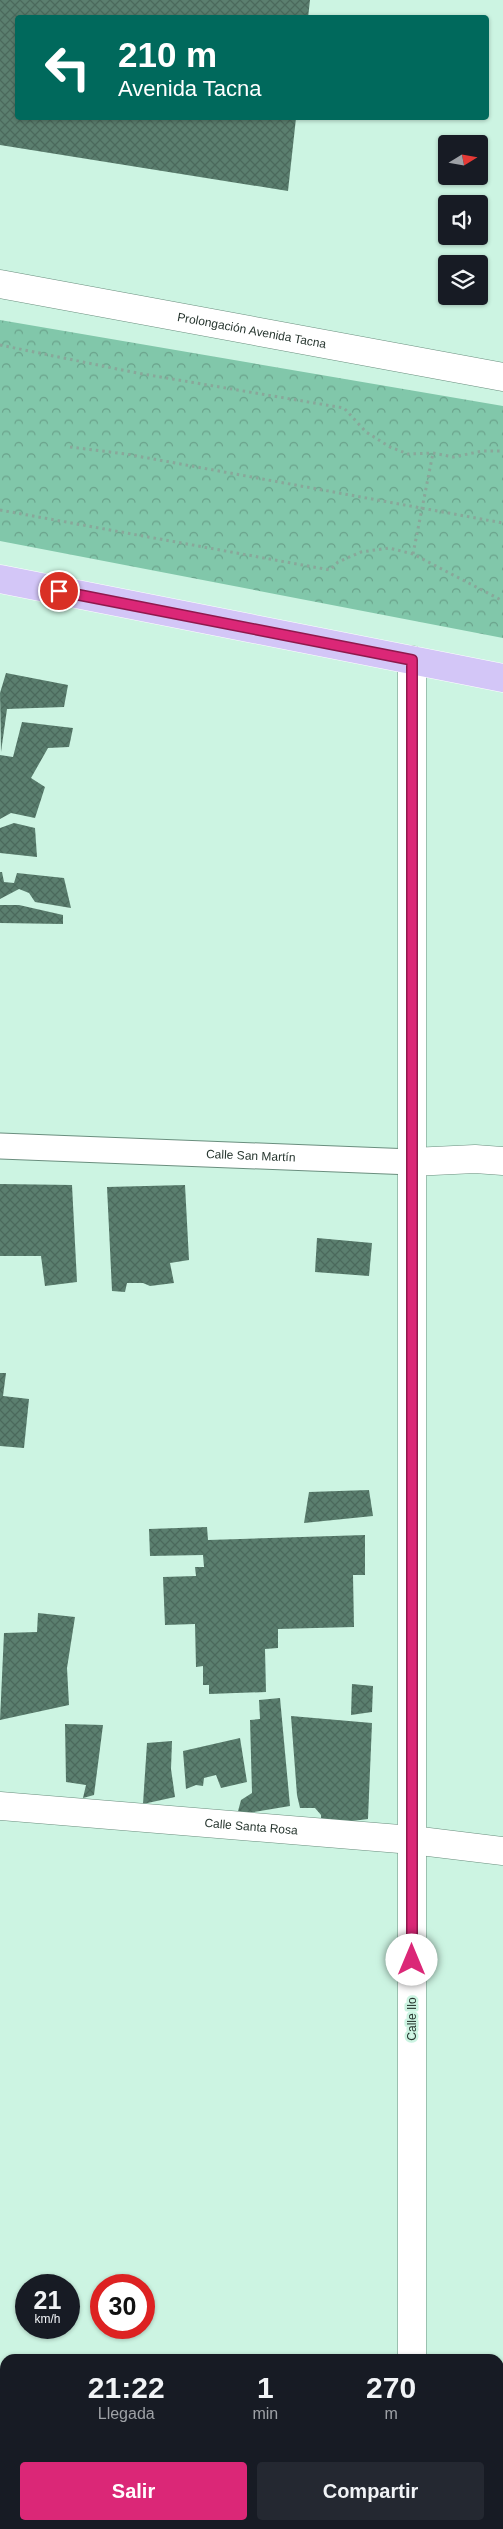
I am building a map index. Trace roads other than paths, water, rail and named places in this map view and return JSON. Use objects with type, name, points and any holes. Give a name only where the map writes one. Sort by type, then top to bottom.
[{"type":"main road","points":[[0,579],[503,678]]},
{"type":"street","name":"Prolongación Avenida Tacna","points":[[0,284],[503,377]]},
{"type":"street","name":"Calle Ilo","points":[[412,660],[412,2354]]},
{"type":"street","name":"Calle San Martín","points":[[0,1146],[412,1162],[475,1159],[503,1161]]},
{"type":"street","name":"Calle Santa Rosa","points":[[0,1806],[412,1840],[503,1851]]}]
